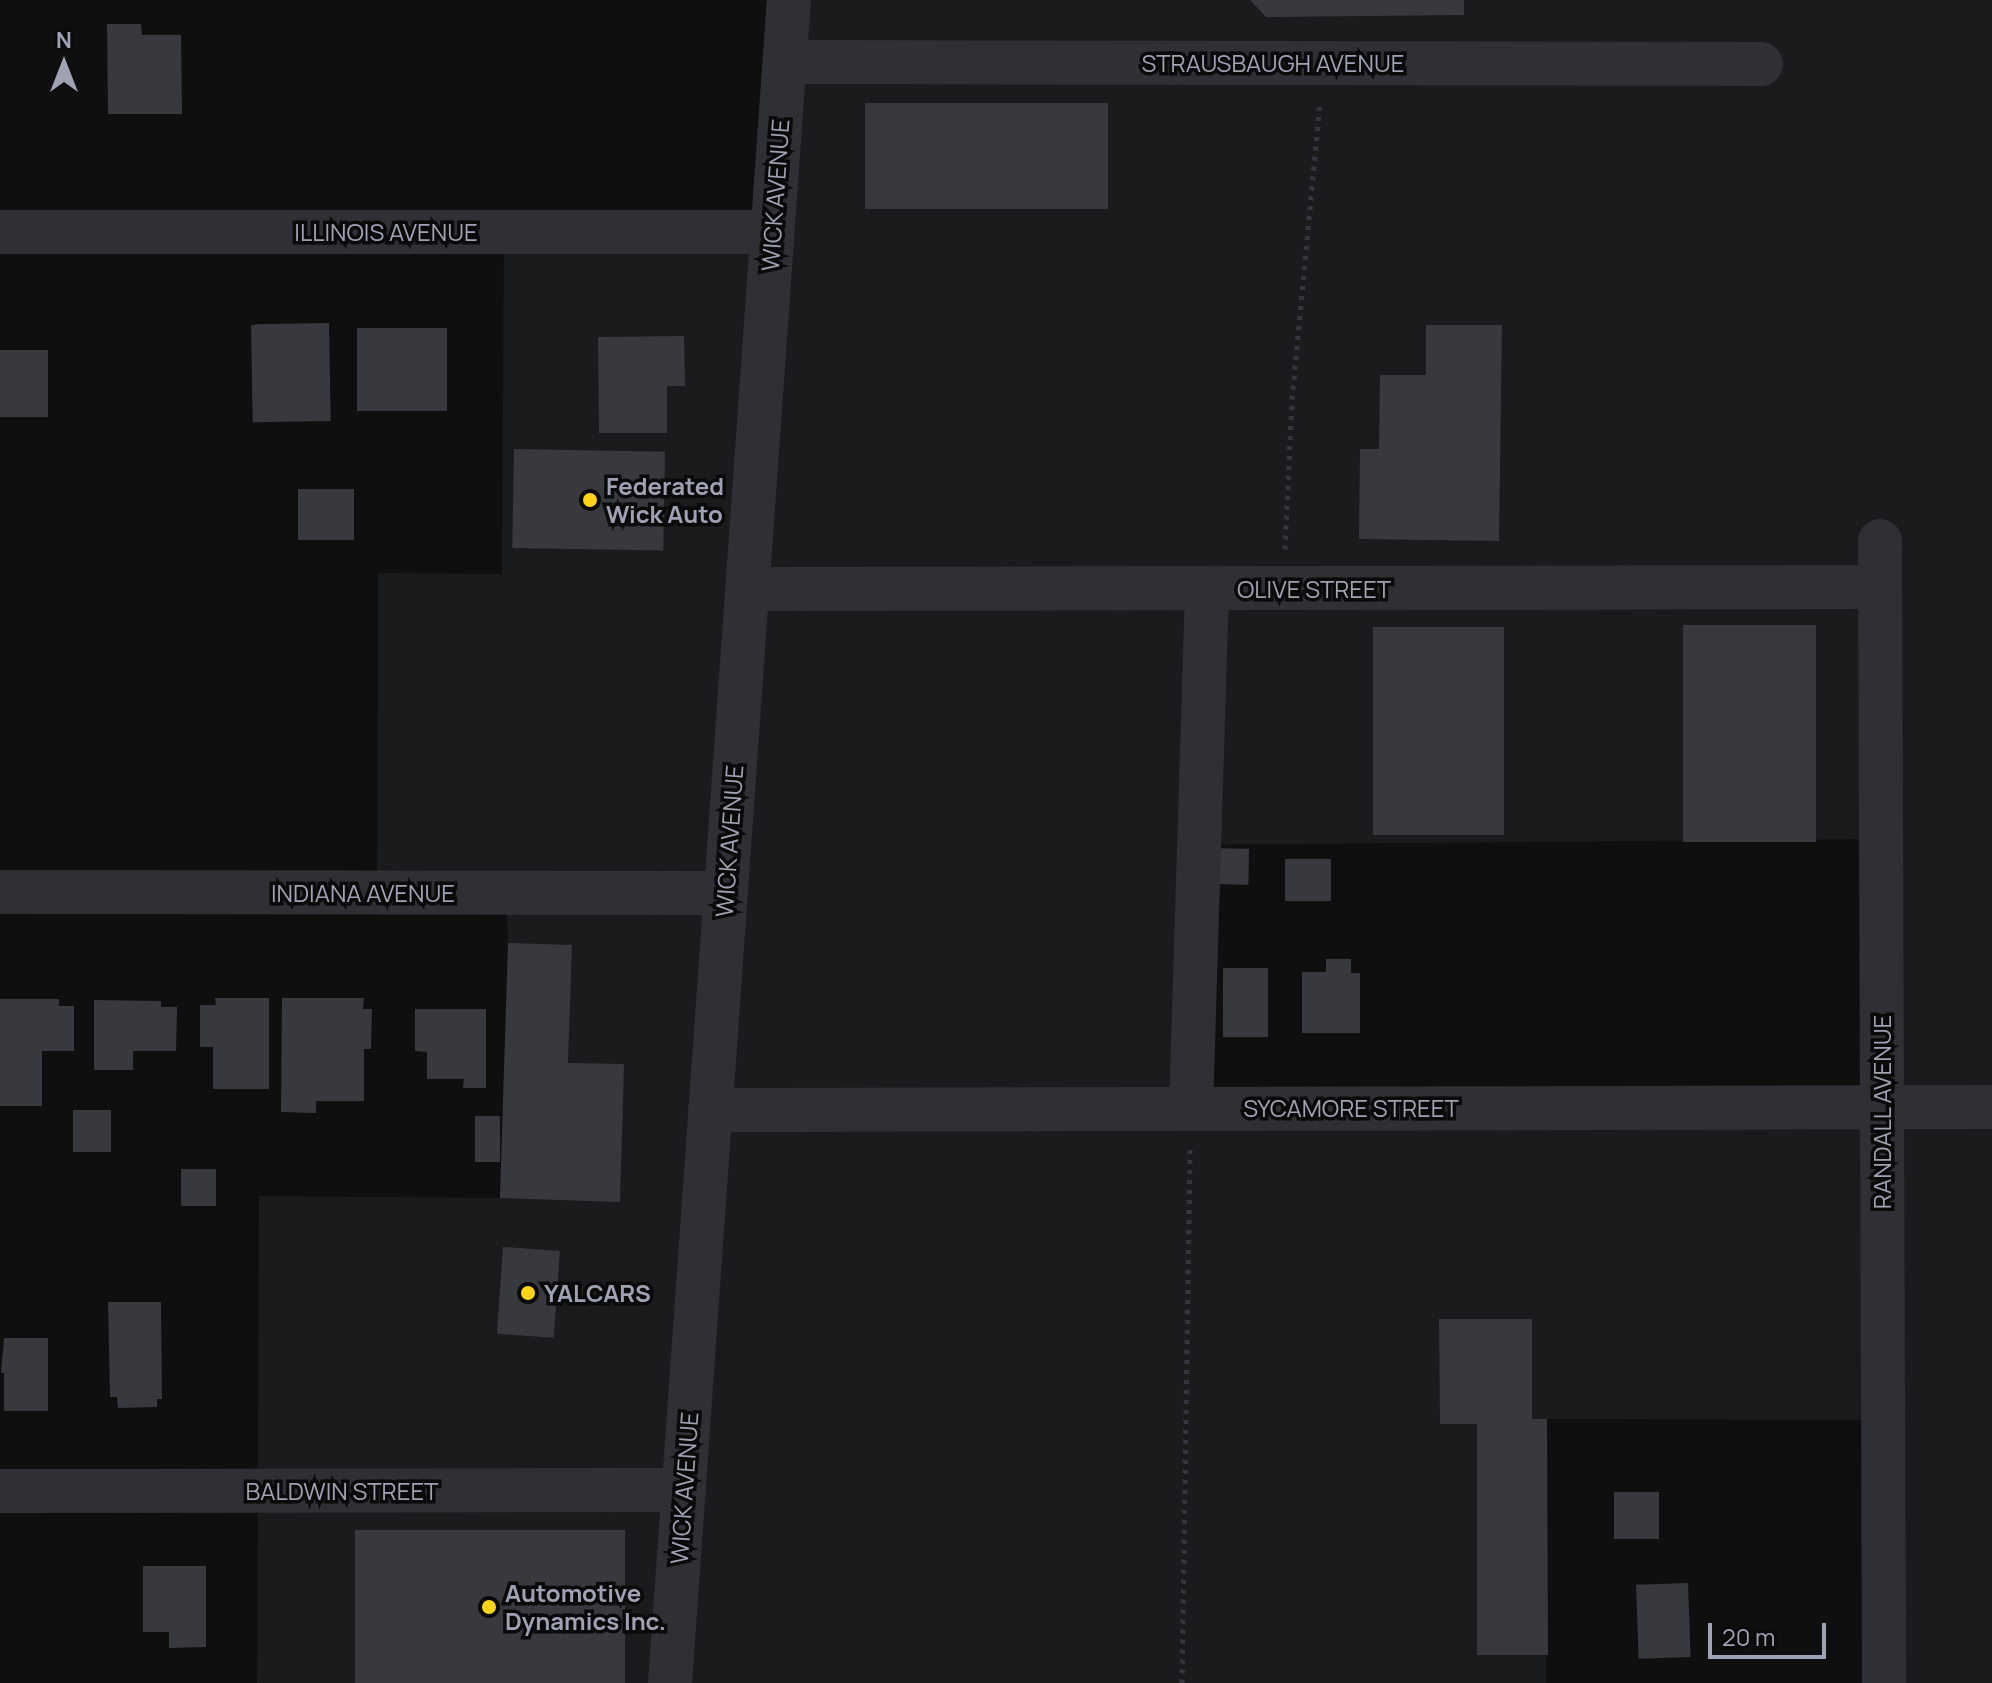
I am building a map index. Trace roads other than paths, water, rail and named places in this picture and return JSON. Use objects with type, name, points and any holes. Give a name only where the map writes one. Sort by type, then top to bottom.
[{"type":"street","name":"WICK AVENUE","points":[[670,1683],[789,0]]},
{"type":"street","name":"STRAUSBAUGH AVENUE","points":[[785,62],[1761,64]]},
{"type":"street","name":"ILLINOIS AVENUE","points":[[0,232],[772,232]]},
{"type":"street","name":"RANDALL AVENUE","points":[[1880,541],[1884,1683]]},
{"type":"street","name":"OLIVE STREET","points":[[748,589],[1880,587]]},
{"type":"street","points":[[1191,1108],[1207,589]]},
{"type":"street","name":"INDIANA AVENUE","points":[[0,892],[725,893]]},
{"type":"street","name":"SYCAMORE STREET","points":[[710,1110],[1992,1107]]},
{"type":"street","name":"BALDWIN STREET","points":[[0,1491],[684,1490]]},
{"type":"place","name":"Federated Wick Auto","points":[[590,500]]},
{"type":"place","name":"YALCARS","points":[[528,1293]]},
{"type":"place","name":"Automotive Dynamics Inc.","points":[[489,1607]]}]
